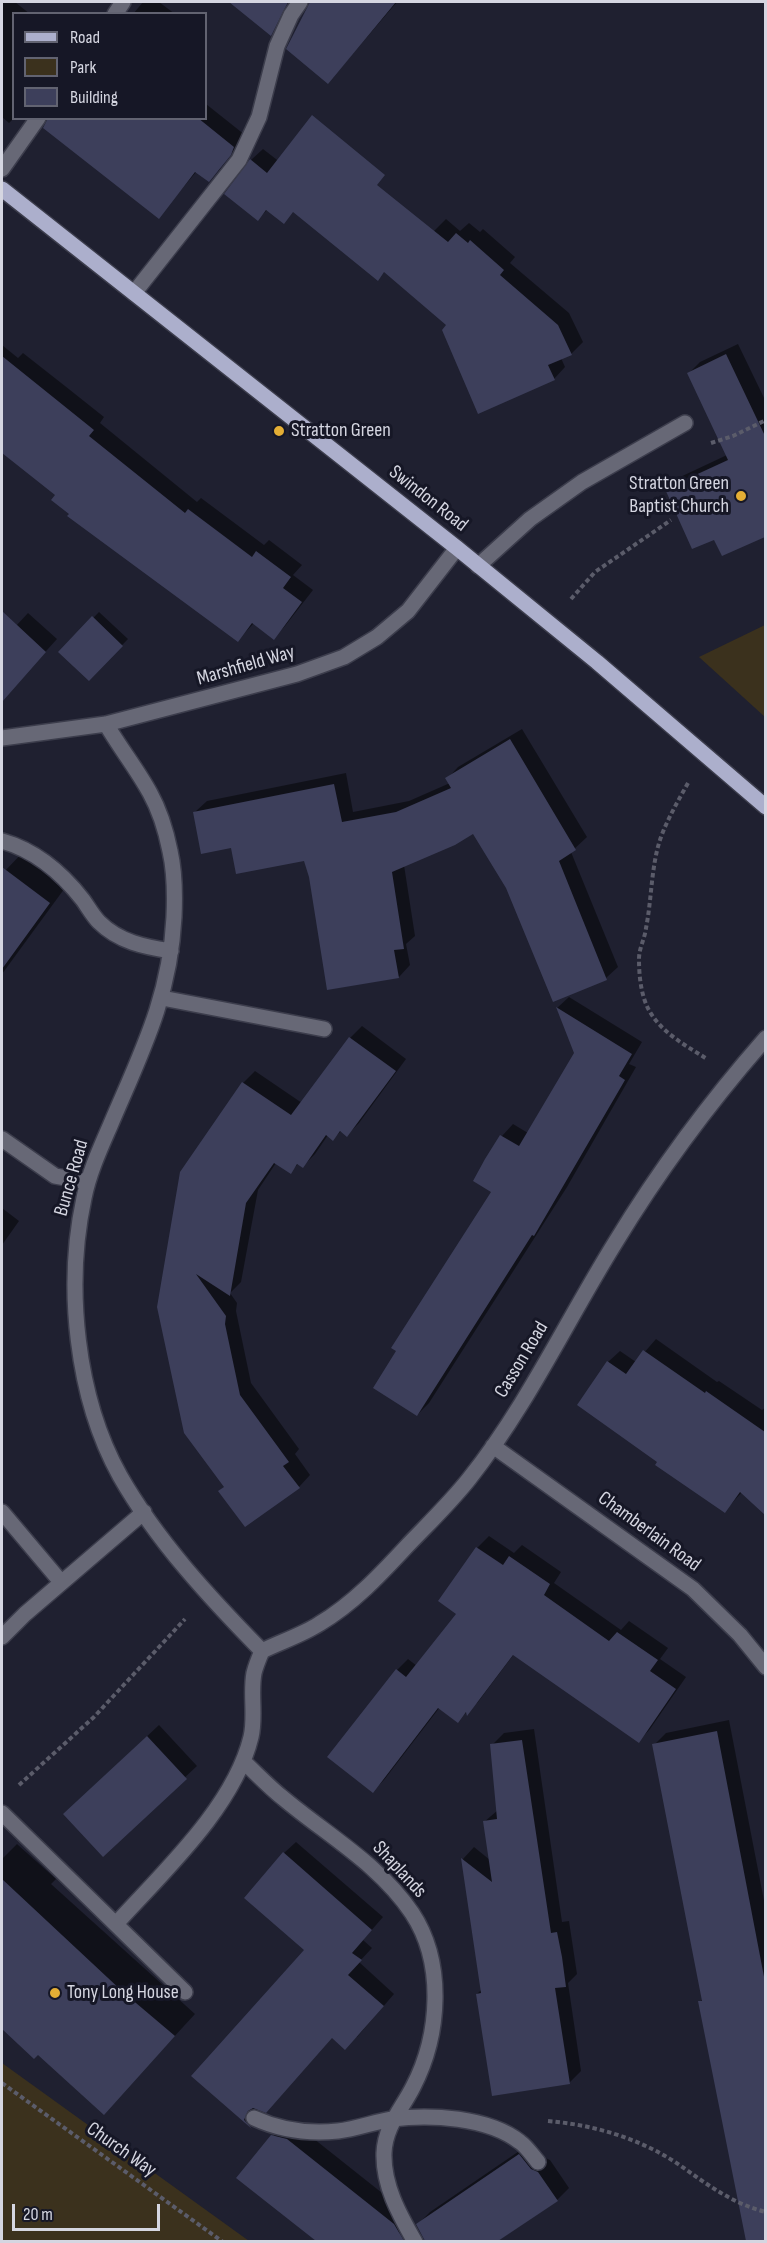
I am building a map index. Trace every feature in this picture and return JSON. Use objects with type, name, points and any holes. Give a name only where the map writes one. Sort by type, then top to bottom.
[{"type":"main road","name":"Swindon Road","points":[[2,189],[457,548],[549,623],[765,807]]},
{"type":"street","points":[[134,293],[239,160],[259,117],[277,46],[291,15],[300,2]]},
{"type":"street","points":[[2,169],[37,120]]},
{"type":"street","points":[[478,566],[530,519],[582,482],[685,423]]},
{"type":"street","name":"Marshfield Way","points":[[2,738],[106,724],[297,675],[344,657],[376,637],[408,611],[457,548]]},
{"type":"street","name":"Bunce Road","points":[[106,724],[152,795],[171,853],[175,884],[171,951],[162,998],[147,1040],[94,1162],[78,1230],[76,1305],[85,1380],[104,1444],[121,1478],[172,1551],[208,1594],[262,1651]]},
{"type":"street","points":[[2,841],[21,846],[47,864],[66,880],[99,922],[118,936],[141,947],[171,951]]},
{"type":"street","points":[[162,998],[324,1029]]},
{"type":"street","name":"Casson Road","points":[[262,1651],[318,1625],[351,1600],[381,1573],[468,1480],[494,1446],[533,1384],[613,1245],[655,1179],[683,1138],[765,1038]]},
{"type":"street","points":[[2,1139],[55,1176],[88,1182]]},
{"type":"street","name":"Chamberlain Road","points":[[494,1446],[693,1589],[740,1635],[765,1667]]},
{"type":"street","points":[[2,1512],[62,1582]]},
{"type":"street","points":[[2,1637],[25,1614],[144,1512]]},
{"type":"street","points":[[116,1924],[210,1817],[228,1790],[243,1761],[251,1735],[254,1673],[262,1651]]},
{"type":"street","name":"Shaplands","points":[[243,1761],[282,1798],[362,1860],[393,1889],[412,1914],[426,1940],[434,1968],[436,2008],[428,2047],[414,2086],[393,2119],[384,2151],[388,2187],[401,2218],[415,2241]]},
{"type":"street","points":[[2,1813],[185,1992]]},
{"type":"street","points":[[254,2118],[272,2126],[293,2131],[338,2131],[393,2119],[436,2118],[483,2123],[506,2133],[521,2143],[538,2162]]},
{"type":"path","points":[[685,423],[691,435],[701,441],[712,443],[734,436],[765,420]]},
{"type":"path","points":[[549,623],[595,572],[671,520]]},
{"type":"path","points":[[704,754],[673,809],[660,838],[646,929],[639,955],[639,976],[650,1012],[665,1031],[733,1076]]},
{"type":"path","points":[[18,1785],[94,1717],[208,1594]]},
{"type":"path","name":"Church Way","points":[[2,2083],[223,2241]]},
{"type":"path","points":[[544,2120],[600,2128],[630,2139],[681,2166],[704,2184],[732,2200],[765,2212]]},
{"type":"green space","points":[[765,625],[765,717],[699,657]]},
{"type":"green space","points":[[2,2063],[249,2241],[2,2241]]},
{"type":"building","points":[[229,2],[288,2],[271,36]]},
{"type":"building","points":[[310,2],[396,2],[328,84],[286,49]]},
{"type":"building","points":[[312,115],[385,175],[377,185],[448,242],[456,233],[468,243],[470,240],[504,270],[500,275],[558,325],[572,355],[548,365],[555,380],[478,414],[442,330],[446,325],[384,272],[378,281],[293,212],[284,224],[266,210],[258,221],[224,194],[250,159],[267,173]]},
{"type":"building","points":[[47,120],[200,120],[234,147],[231,155],[209,182],[195,172],[159,219],[43,128]]},
{"type":"building","points":[[726,354],[765,436],[765,537],[722,556],[714,540],[692,549],[665,489],[728,460],[687,373]]},
{"type":"building","points":[[2,356],[94,430],[89,436],[185,513],[188,509],[252,557],[256,551],[291,577],[283,588],[302,602],[274,640],[252,623],[238,642],[67,516],[69,514],[51,500],[55,495],[2,453]]},
{"type":"building","points":[[2,611],[46,652],[2,702]]},
{"type":"building","points":[[92,616],[123,646],[89,681],[58,652]]},
{"type":"building","points":[[510,739],[576,850],[559,861],[607,980],[553,1002],[506,888],[473,834],[455,845],[392,872],[404,949],[394,950],[399,978],[327,990],[309,877],[304,861],[236,874],[231,848],[201,854],[193,812],[334,784],[342,822],[396,812],[451,788],[445,778]]},
{"type":"building","points":[[2,867],[50,903],[2,969]]},
{"type":"building","points":[[556,1007],[632,1054],[619,1076],[625,1080],[534,1236],[532,1235],[417,1416],[373,1388],[396,1351],[391,1348],[491,1192],[473,1181],[485,1159],[500,1135],[519,1146],[574,1053]]},
{"type":"building","points":[[349,1037],[396,1071],[347,1137],[340,1131],[333,1141],[326,1135],[303,1168],[297,1164],[291,1174],[274,1163],[246,1203],[230,1296],[196,1274],[226,1316],[225,1324],[240,1395],[289,1462],[283,1466],[300,1488],[245,1527],[218,1491],[224,1487],[184,1433],[157,1307],[180,1172],[242,1082],[291,1115]]},
{"type":"building","points":[[643,1350],[765,1432],[765,1515],[740,1492],[725,1513],[655,1465],[657,1462],[577,1405],[607,1361],[626,1374]]},
{"type":"building","points":[[476,1547],[503,1565],[509,1556],[550,1584],[544,1595],[609,1641],[617,1632],[658,1660],[650,1671],[676,1689],[639,1743],[513,1655],[467,1716],[466,1712],[458,1723],[438,1708],[373,1793],[327,1757],[396,1669],[406,1677],[456,1614],[438,1601]]},
{"type":"building","points":[[717,1731],[765,1982],[765,2240],[754,2241],[746,2241],[698,2001],[702,2001],[652,1744]]},
{"type":"building","points":[[147,1736],[187,1779],[103,1857],[63,1814]]},
{"type":"building","points":[[522,1740],[551,1933],[557,1932],[562,1957],[566,1987],[555,1988],[570,2084],[492,2096],[476,1994],[481,1993],[461,1858],[492,1882],[483,1821],[497,1819],[490,1744]]},
{"type":"building","points":[[283,1852],[372,1930],[352,1953],[362,1960],[348,1975],[384,2006],[345,2050],[332,2038],[266,2113],[253,2108],[248,2111],[244,2120],[252,2129],[191,2076],[304,1950],[244,1898]]},
{"type":"building","name":"Tony Long House","points":[[2,1879],[123,1992],[175,2036],[104,2115],[38,2055],[34,2059],[2,2029]]},
{"type":"building","points":[[271,2135],[287,2139],[394,2224],[404,2241],[316,2241],[236,2178]]},
{"type":"building","points":[[519,2154],[531,2169],[538,2172],[558,2201],[498,2241],[425,2241],[416,2224]]},
{"type":"place","name":"Stratton Green","points":[[279,431]]},
{"type":"place","name":"Stratton Green Baptist Church","points":[[741,496]]},
{"type":"place","name":"Tony Long House","points":[[55,1993]]}]
